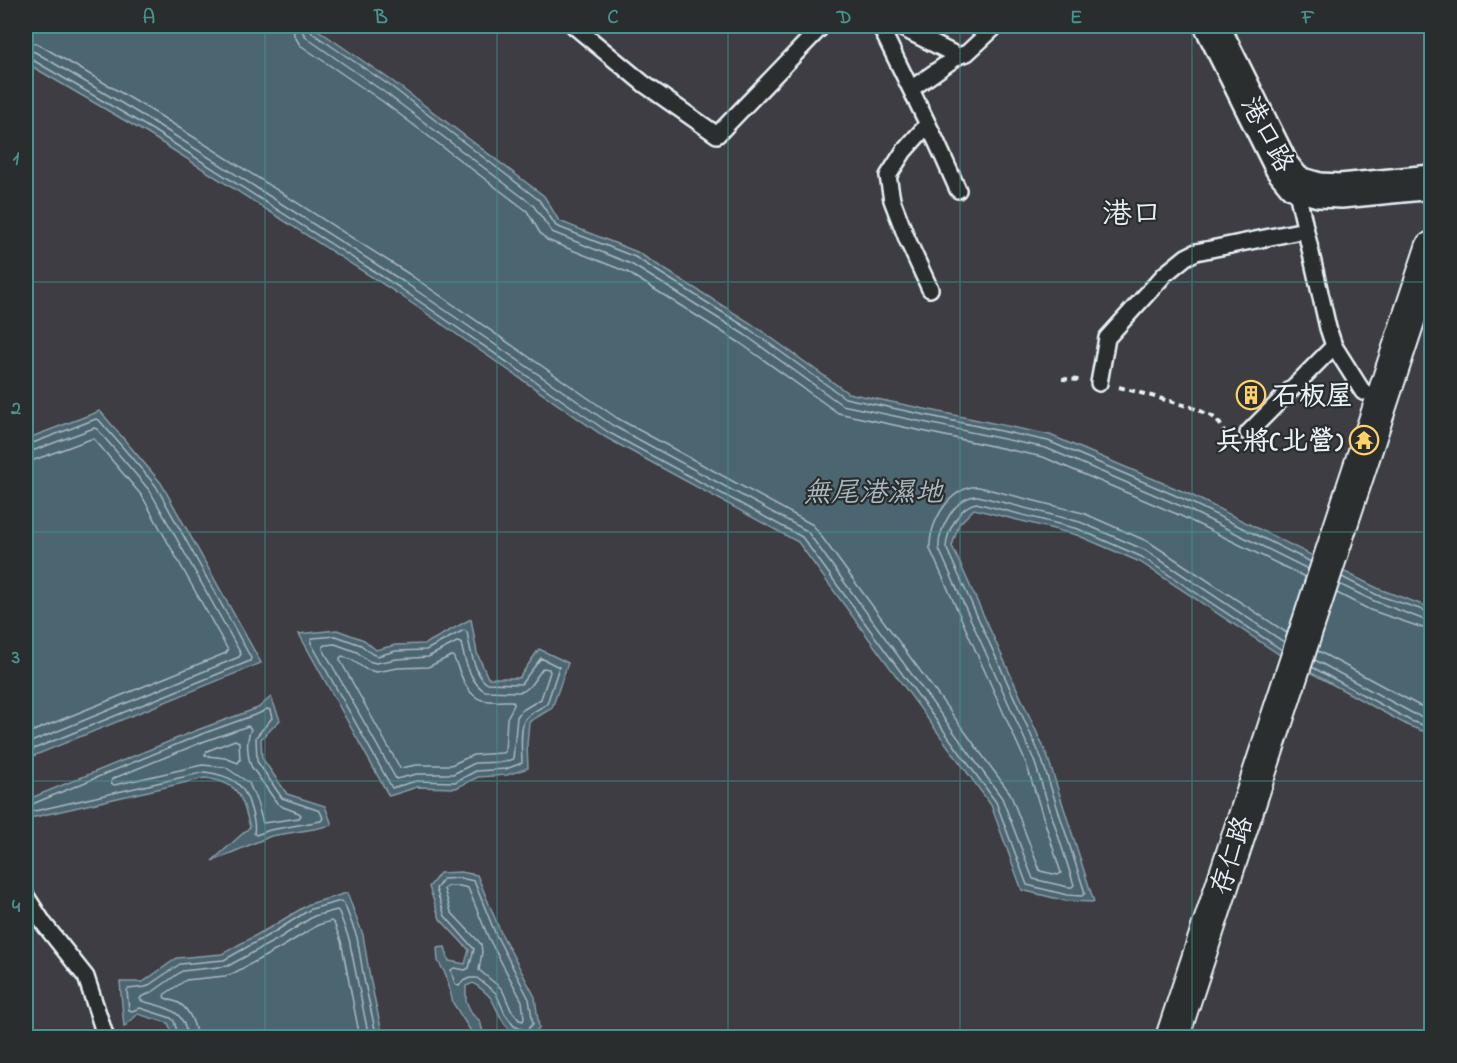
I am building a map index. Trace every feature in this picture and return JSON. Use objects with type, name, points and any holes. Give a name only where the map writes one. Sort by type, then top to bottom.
[{"type":"street","name":"港口路","points":[[1212,26],[1282,166],[1295,183],[1319,190],[1341,191],[1431,182]]},
{"type":"street","points":[[1371,400],[1431,248]]},
{"type":"street","name":"存仁路","points":[[1172,1038],[1324,573],[1371,400]]},
{"type":"lane","points":[[574,26],[644,84],[717,135],[822,26]]},
{"type":"lane","points":[[880,26],[958,190]]},
{"type":"lane","points":[[898,26],[958,56]]},
{"type":"lane","points":[[911,89],[958,56],[967,53],[996,26]]},
{"type":"lane","points":[[928,124],[904,151],[888,176],[892,200],[930,289]]},
{"type":"lane","points":[[1295,183],[1322,306],[1335,346],[1371,400]]},
{"type":"lane","points":[[1099,383],[1107,338],[1165,274],[1186,257],[1196,252],[1305,230]]},
{"type":"lane","points":[[1248,433],[1335,346]]},
{"type":"lane","points":[[26,896],[44,924],[86,977],[106,1038]]},
{"type":"path","points":[[1062,379],[1113,385],[1191,407],[1212,416],[1224,432],[1237,436],[1248,433]]},
{"type":"water","name":"無尾港濕地","points":[[26,26],[312,26],[395,83],[544,196],[559,221],[637,252],[752,324],[848,393],[1050,435],[1189,494],[1379,589],[1431,608],[1431,734],[1409,726],[1286,659],[1140,562],[1077,535],[974,509],[959,524],[952,546],[1047,755],[1094,902],[1066,901],[1022,890],[991,805],[798,542],[605,437],[397,293],[148,134],[26,63]]},
{"type":"water","points":[[100,411],[161,483],[261,663],[26,759],[26,439]]},
{"type":"water","points":[[471,619],[477,653],[488,678],[519,678],[539,649],[568,663],[552,708],[529,722],[528,768],[507,775],[478,777],[456,788],[417,787],[389,796],[299,634],[337,630],[364,640],[376,650],[395,645],[425,644]]},
{"type":"water","points":[[271,697],[280,720],[261,739],[262,758],[287,794],[325,806],[332,825],[271,836],[212,861],[250,827],[238,793],[226,783],[205,778],[26,819],[26,800],[200,729],[258,708]]},
{"type":"water","points":[[460,872],[477,875],[501,933],[535,997],[539,1028],[528,1037],[519,1035],[508,1028],[490,997],[473,983],[466,986],[466,1001],[472,1014],[480,1021],[483,1032],[474,1036],[453,1003],[446,975],[438,961],[437,948],[445,947],[449,961],[465,964],[469,950],[440,919],[429,887],[440,873]]},
{"type":"water","points":[[347,893],[363,935],[383,1037],[174,1037],[168,1023],[138,1014],[124,1027],[120,982],[143,982],[177,958],[222,954],[309,904]]},
{"type":"place","name":"石板屋","points":[[1251,395]]},
{"type":"place","name":"兵將(北營)","points":[[1364,440]]},
{"type":"district","name":"港口","points":[[1132,213]]}]
